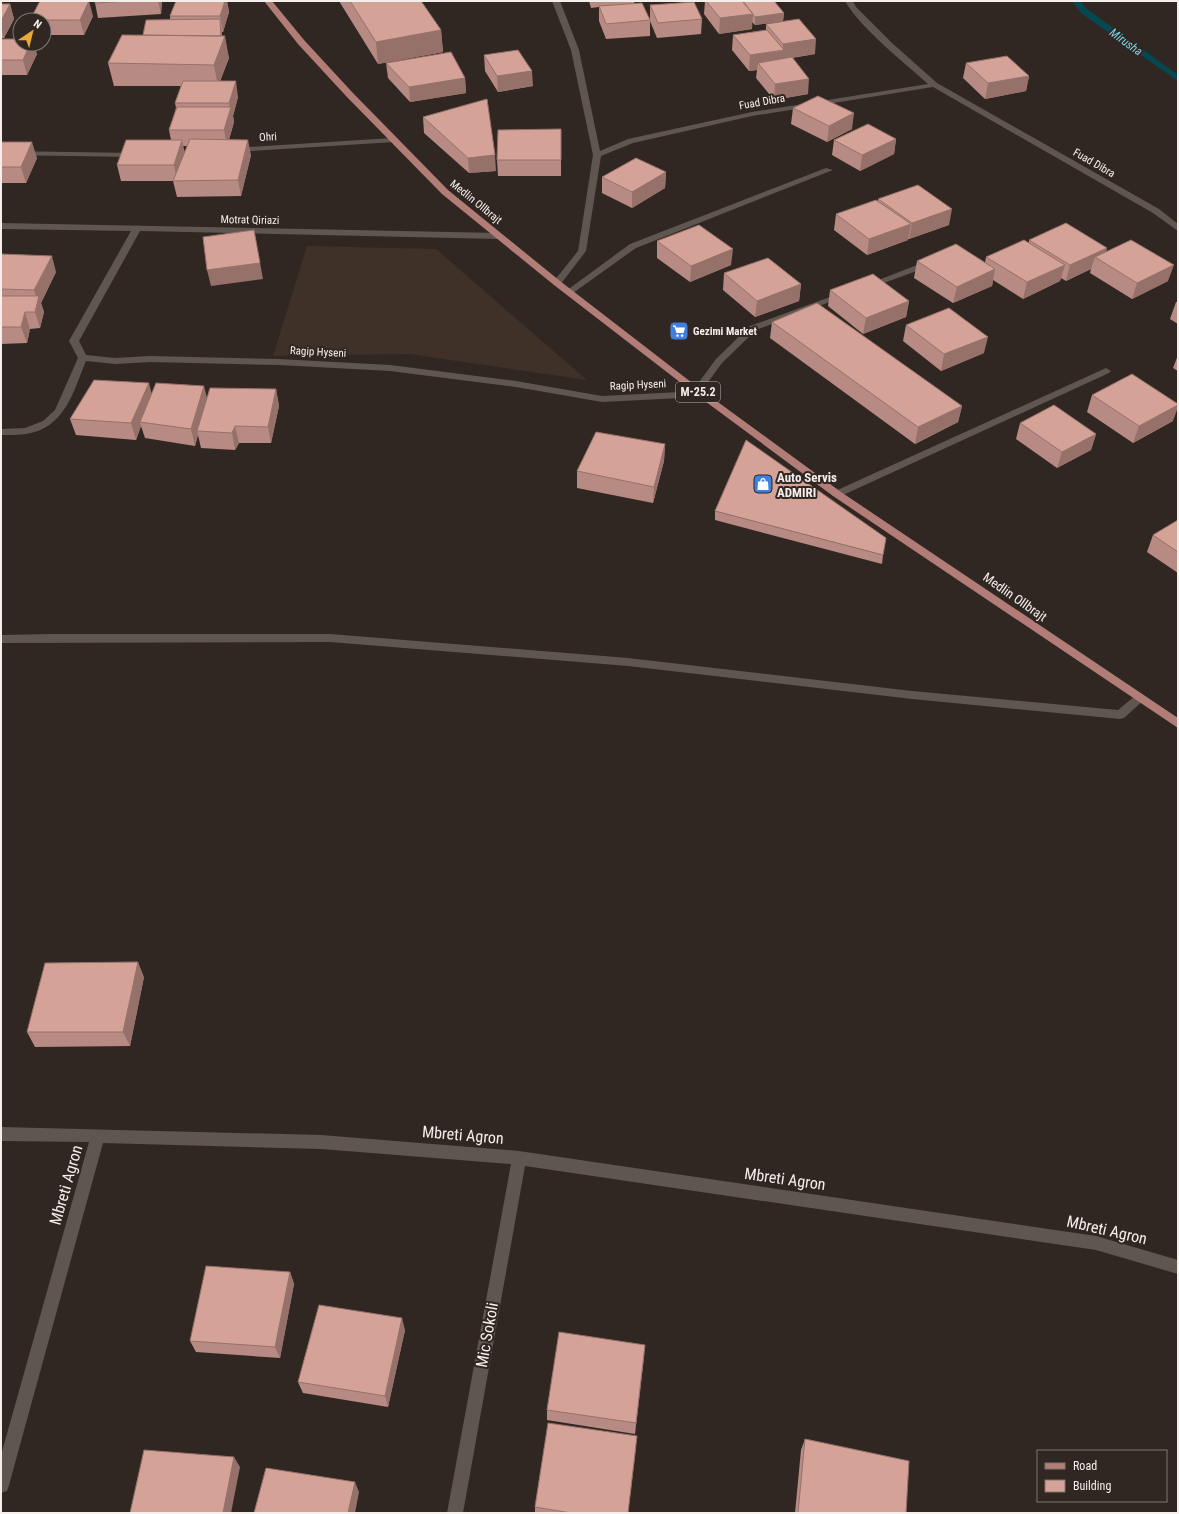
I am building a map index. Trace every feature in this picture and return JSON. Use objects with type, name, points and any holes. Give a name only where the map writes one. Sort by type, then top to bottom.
[{"type":"main road","name":"Medlin Ollbrajt","points":[[268,1],[301,42],[392,140],[445,192],[557,283],[570,291],[697,392],[837,494],[981,589],[1139,699],[1178,724]]},
{"type":"street","points":[[556,1],[575,50],[597,155],[582,251],[557,283]]},
{"type":"street","name":"Fuad Dibra","points":[[849,1],[853,8],[889,45],[934,85],[1156,211],[1178,228]]},
{"type":"street","name":"Fuad Dibra","points":[[597,155],[631,141],[752,114],[934,85]]},
{"type":"street","name":"Ohri","points":[[226,150],[392,140]]},
{"type":"street","points":[[1,153],[148,155]]},
{"type":"street","points":[[570,291],[633,246],[829,170]]},
{"type":"street","name":"Motrat Qiriazi","points":[[1,226],[499,236]]},
{"type":"street","points":[[1,432],[26,431],[46,423],[59,412],[83,358],[74,341],[137,229]]},
{"type":"street","points":[[697,392],[719,361],[753,328],[940,259]]},
{"type":"street","name":"Ragip Hyseni","points":[[83,358],[115,360],[150,359],[279,362],[390,368],[516,384],[602,399],[681,395],[697,392]]},
{"type":"street","points":[[837,494],[1106,371]]},
{"type":"street","points":[[1,640],[53,638],[330,638],[628,662],[912,695],[1120,715],[1139,699]]},
{"type":"street","points":[[1,1134],[98,1136]]},
{"type":"street","name":"Mbreti Agron","points":[[1,1485],[98,1136],[321,1142],[519,1158],[1096,1243],[1178,1267]]},
{"type":"street","name":"Mic Sokoli","points":[[455,1513],[519,1158]]},
{"type":"shaded area","points":[[307,246],[436,249],[587,380],[409,354],[273,356]]},
{"type":"building","points":[[40,1],[89,1],[80,20],[52,20],[52,12],[34,12]]},
{"type":"building","points":[[95,1],[128,1],[95,3]]},
{"type":"building","points":[[176,1],[225,1],[220,16],[170,16]]},
{"type":"building","points":[[350,1],[421,1],[441,30],[376,42]]},
{"type":"building","points":[[706,1],[742,1],[753,14],[720,18]]},
{"type":"building","points":[[743,1],[774,1],[784,13],[755,17]]},
{"type":"building","points":[[694,2],[702,19],[658,23],[650,5]]},
{"type":"building","points":[[642,3],[650,20],[606,24],[599,6]]},
{"type":"building","points":[[1,4],[10,4],[1,21]]},
{"type":"building","points":[[220,19],[221,36],[143,35],[146,20]]},
{"type":"building","points":[[799,19],[816,39],[783,44],[766,24]]},
{"type":"building","points":[[767,30],[784,50],[750,55],[733,35]]},
{"type":"building","points":[[122,35],[225,36],[214,65],[108,63]]},
{"type":"building","points":[[1,39],[12,39],[12,52],[26,52],[23,60],[1,60]]},
{"type":"building","points":[[518,50],[532,71],[497,76],[484,55]]},
{"type":"building","points":[[451,52],[465,78],[409,87],[386,63]]},
{"type":"building","points":[[1007,56],[1029,76],[988,83],[966,63]]},
{"type":"building","points":[[792,57],[809,79],[775,84],[758,63]]},
{"type":"building","points":[[183,81],[236,81],[229,103],[175,103]]},
{"type":"building","points":[[818,96],[854,113],[829,126],[793,108]]},
{"type":"building","points":[[487,99],[495,155],[468,158],[423,117]]},
{"type":"building","points":[[177,107],[231,107],[224,130],[169,130]]},
{"type":"building","points":[[868,124],[896,139],[862,155],[834,140]]},
{"type":"building","points":[[561,129],[561,160],[497,160],[498,130]]},
{"type":"building","points":[[190,139],[248,140],[238,180],[173,181]]},
{"type":"building","points":[[126,140],[182,140],[174,165],[117,165]]},
{"type":"building","points":[[1,142],[32,142],[21,167],[1,167]]},
{"type":"building","points":[[636,158],[666,172],[632,192],[602,177]]},
{"type":"building","points":[[918,185],[952,209],[912,223],[878,199]]},
{"type":"building","points":[[876,200],[911,224],[869,239],[836,214]]},
{"type":"building","points":[[1066,223],[1107,248],[1070,265],[1029,240]]},
{"type":"building","points":[[699,225],[733,249],[691,266],[657,241]]},
{"type":"building","points":[[254,230],[260,263],[207,270],[203,237]]},
{"type":"building","points":[[1024,240],[1065,265],[1027,282],[986,257]]},
{"type":"building","points":[[1131,240],[1174,265],[1137,283],[1095,257]]},
{"type":"building","points":[[956,244],[995,269],[957,287],[917,261]]},
{"type":"building","points":[[1,254],[52,256],[34,290],[1,289]]},
{"type":"building","points":[[768,258],[801,284],[757,301],[724,273]]},
{"type":"building","points":[[873,274],[909,301],[866,318],[830,290]]},
{"type":"building","points":[[1,296],[39,296],[35,312],[25,312],[21,327],[1,327]]},
{"type":"building","points":[[817,303],[962,406],[918,427],[772,322]]},
{"type":"building","points":[[949,308],[988,337],[944,354],[906,325]]},
{"type":"building","points":[[1132,374],[1178,405],[1139,426],[1092,395]]},
{"type":"building","points":[[94,380],[149,383],[131,423],[70,419]]},
{"type":"building","points":[[156,383],[204,386],[191,429],[140,422]]},
{"type":"building","points":[[210,388],[276,389],[268,427],[235,426],[232,433],[197,431]]},
{"type":"building","points":[[1054,405],[1096,434],[1062,452],[1020,423]]},
{"type":"building","points":[[596,432],[665,444],[654,487],[577,471]]},
{"type":"building","name":"Auto Servis ADMIRI","points":[[746,440],[886,538],[883,555],[715,511]]},
{"type":"building","points":[[1178,520],[1178,552],[1153,535]]},
{"type":"building","points":[[138,962],[123,1032],[27,1032],[45,963]]},
{"type":"building","points":[[206,1266],[290,1272],[275,1347],[190,1341]]},
{"type":"building","points":[[319,1305],[402,1318],[385,1396],[298,1382]]},
{"type":"building","points":[[559,1332],[645,1345],[636,1423],[547,1410]]},
{"type":"building","points":[[548,1423],[637,1436],[628,1513],[571,1513],[535,1507]]},
{"type":"building","points":[[805,1439],[909,1461],[906,1513],[798,1513]]},
{"type":"building","points":[[144,1450],[234,1457],[223,1513],[130,1513]]},
{"type":"building","points":[[266,1468],[355,1482],[348,1513],[254,1513]]},
{"type":"waterway","name":"Mirusha","points":[[1076,1],[1084,11],[1178,79]]},
{"type":"place","name":"Gezimi Market","points":[[679,331]]},
{"type":"place","name":"Auto Servis ADMIRI","points":[[763,484]]}]
